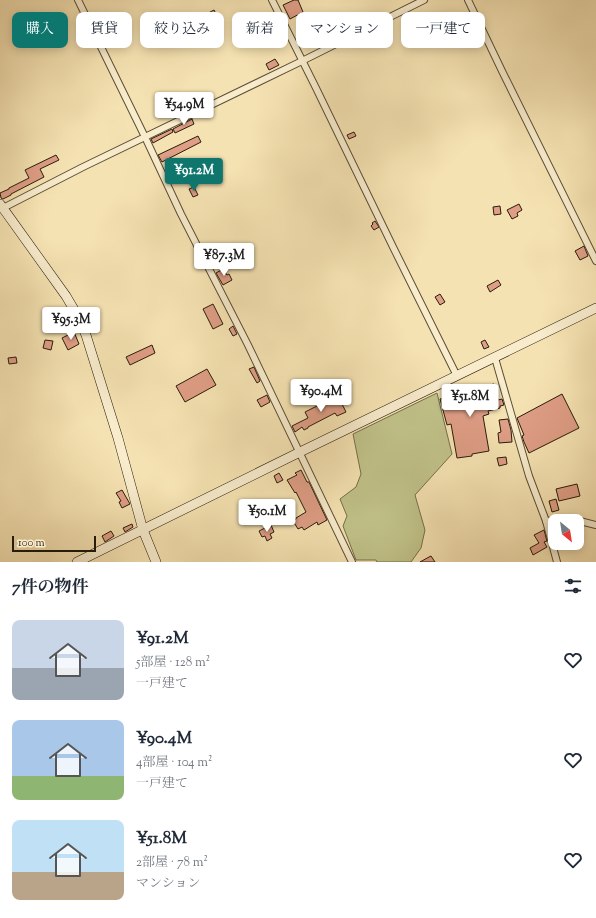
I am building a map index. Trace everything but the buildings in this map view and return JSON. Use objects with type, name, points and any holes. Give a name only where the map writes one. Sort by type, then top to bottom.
[{"type":"street","points":[[78,0],[181,214],[248,345],[352,562]]},
{"type":"street","points":[[272,0],[457,376]]},
{"type":"street","points":[[156,562],[143,530],[118,438],[86,335],[66,296],[2,206],[302,61],[424,0]]},
{"type":"street","points":[[468,0],[596,261]]},
{"type":"street","points":[[77,562],[596,308]]},
{"type":"street","points":[[495,358],[529,476],[546,521],[557,562]]},
{"type":"street","points":[[546,521],[572,519],[596,525]]},
{"type":"green space","points":[[437,393],[452,454],[415,495],[425,530],[421,548],[411,562],[377,562],[376,560],[356,560],[343,526],[347,516],[340,499],[356,487],[361,474],[353,434]]}]
